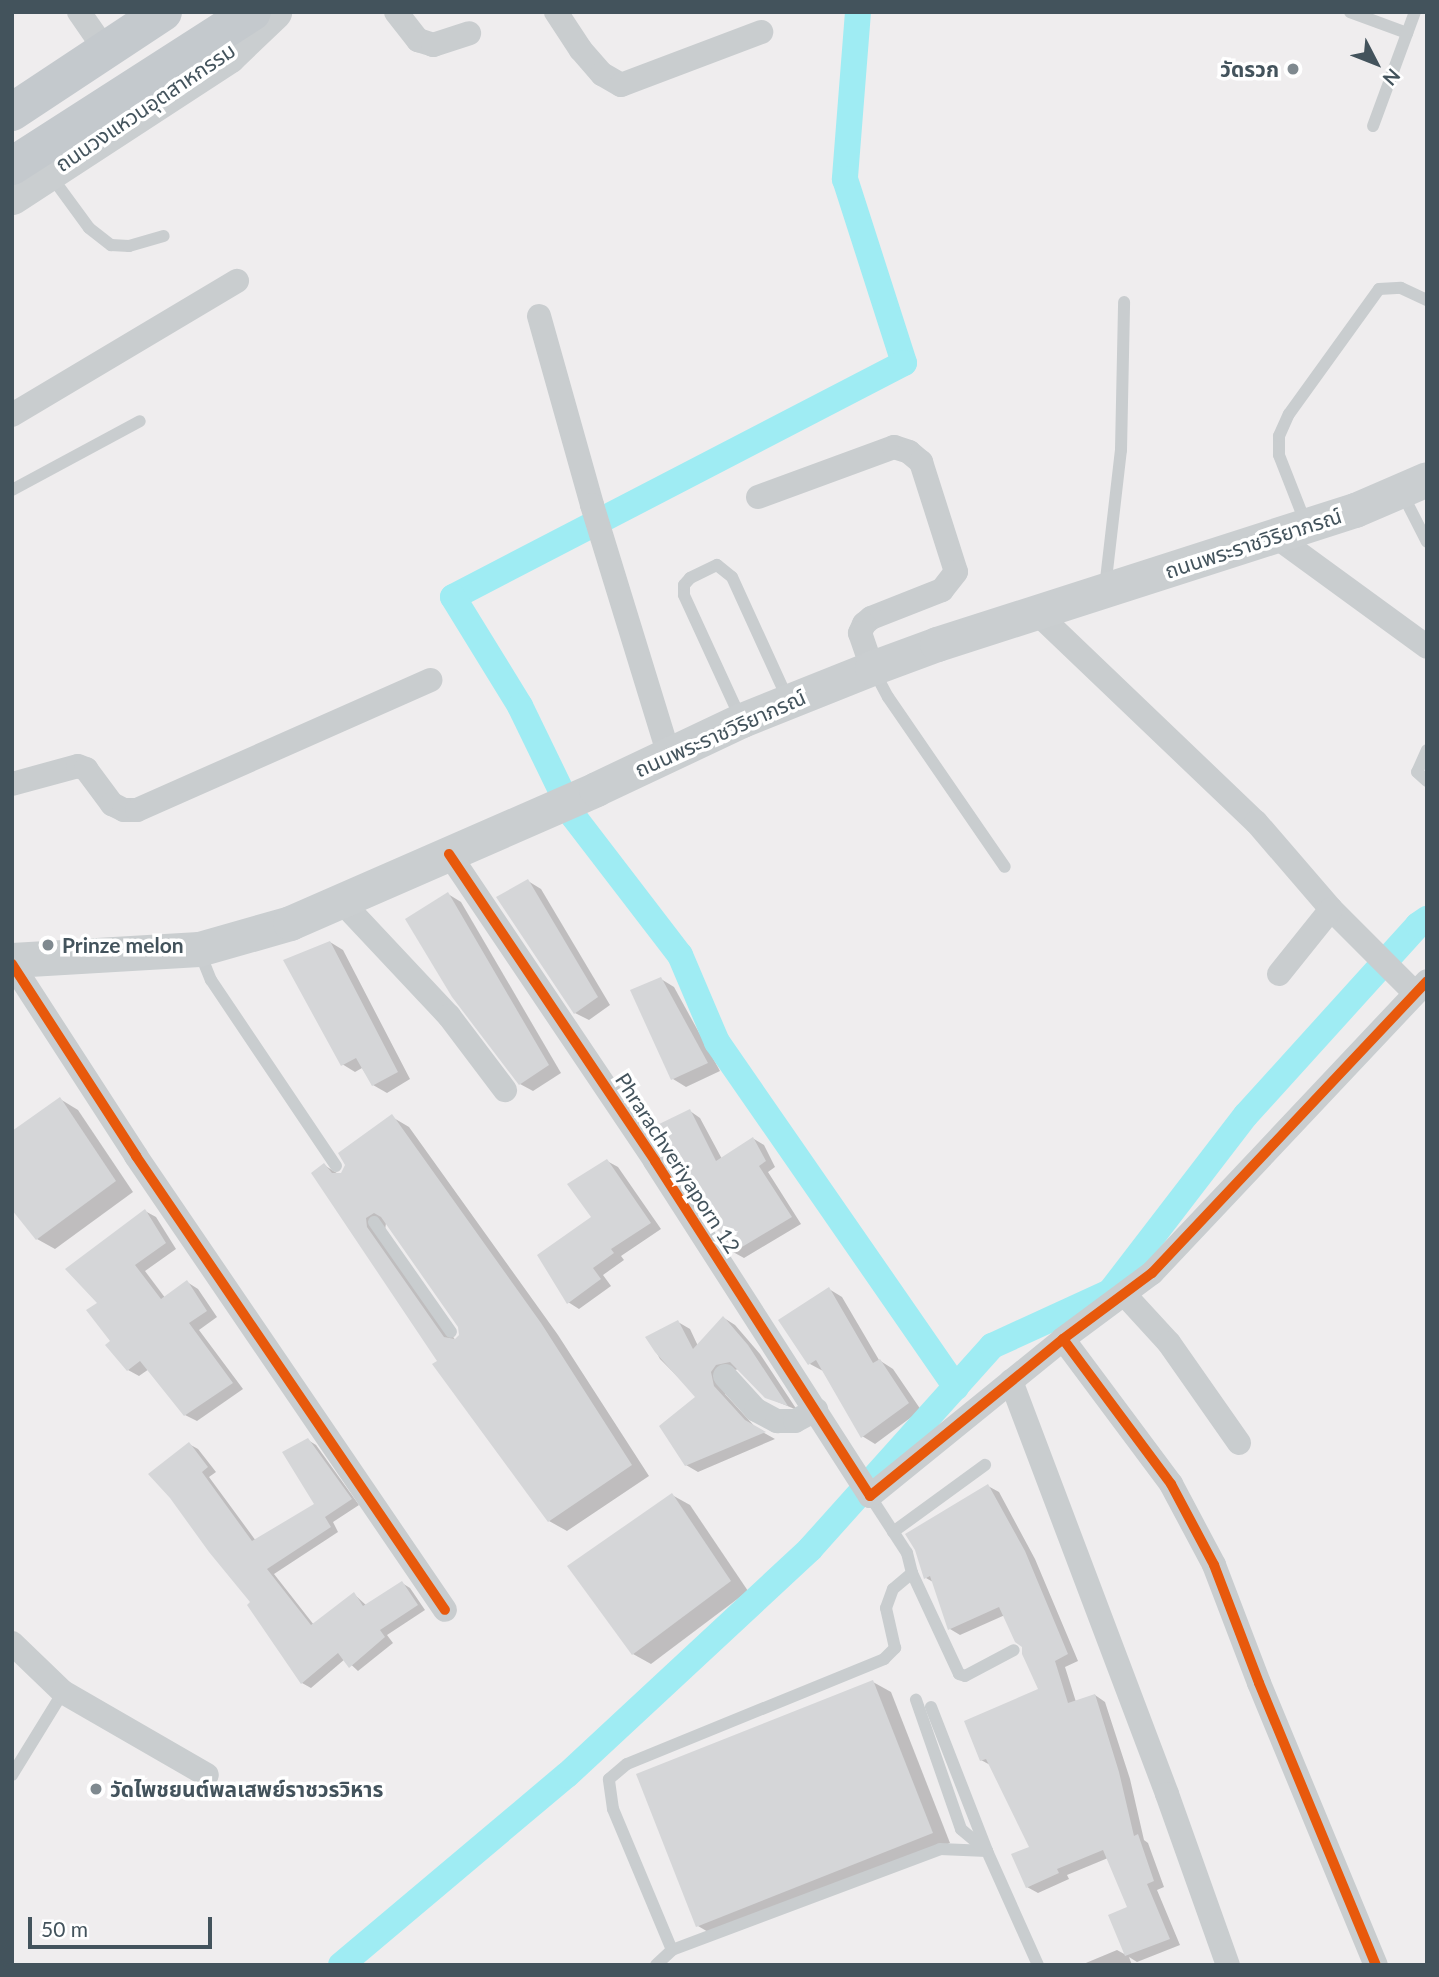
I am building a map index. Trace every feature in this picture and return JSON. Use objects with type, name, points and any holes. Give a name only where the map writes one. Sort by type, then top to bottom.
[{"type":"main road","points":[[12,112],[163,12]]},
{"type":"main road","name":"ถนนวงแหวนอุตสาหกรรม","points":[[12,197],[30,169],[252,12]]},
{"type":"main road","name":"ถนนวงแหวนอุตสาหกรรม","points":[[30,169],[228,56],[274,12]]},
{"type":"main road","points":[[12,105],[94,59]]},
{"type":"main road","name":"ถนนพระราชวิริยาภรณ์","points":[[12,962],[199,949],[290,922],[530,819],[742,720],[872,668],[1291,531],[1414,485]]},
{"type":"street","points":[[79,12],[94,59]]},
{"type":"street","points":[[396,12],[418,40],[433,45],[470,33]]},
{"type":"street","points":[[556,12],[602,75],[621,85],[761,32]]},
{"type":"street","points":[[12,415],[237,281]]},
{"type":"street","points":[[539,316],[606,554],[669,755]]},
{"type":"street","points":[[758,497],[894,447],[909,452],[920,462],[956,572],[942,590],[871,618],[864,624],[860,634],[872,668]]},
{"type":"street","points":[[1291,531],[1427,647]]},
{"type":"street","points":[[869,1494],[1063,1339],[1125,1295],[1183,1244],[1414,984],[1372,950],[1331,909],[1256,822],[1037,612]]},
{"type":"street","points":[[12,784],[78,766],[86,769],[112,804],[124,810],[137,810],[431,680]]},
{"type":"street","name":"Phrarachveriyaporn 12","points":[[449,854],[655,1161],[869,1494]]},
{"type":"street","points":[[341,901],[449,1016],[505,1090]]},
{"type":"street","points":[[1279,974],[1331,909]]},
{"type":"street","points":[[12,962],[136,1156],[445,1610]]},
{"type":"street","points":[[1125,1295],[1169,1343],[1239,1443]]},
{"type":"street","points":[[1063,1339],[1171,1484],[1214,1565],[1259,1683],[1376,1965]]},
{"type":"street","points":[[724,1376],[756,1410],[777,1421],[795,1421],[816,1410]]},
{"type":"street","points":[[1011,1381],[1167,1794],[1228,1965]]},
{"type":"street","points":[[12,1643],[63,1692],[207,1775]]},
{"type":"lane","points":[[1350,12],[1407,33]]},
{"type":"lane","points":[[1373,125],[1415,12]]},
{"type":"lane","points":[[30,169],[89,228],[111,245],[128,246],[163,236]]},
{"type":"lane","points":[[1291,531],[1279,455],[1279,436],[1289,414],[1379,289],[1401,288],[1427,300]]},
{"type":"lane","points":[[1105,591],[1121,450],[1124,302]]},
{"type":"lane","points":[[12,490],[140,421]]},
{"type":"lane","points":[[1414,485],[1427,542]]},
{"type":"lane","points":[[742,720],[684,595],[684,585],[690,578],[717,565],[732,577],[788,702]]},
{"type":"lane","points":[[872,668],[888,697],[1005,867]]},
{"type":"lane","points":[[1427,750],[1417,772],[1427,781]]},
{"type":"lane","points":[[199,949],[211,980],[336,1166]]},
{"type":"lane","points":[[374,1222],[451,1332]]},
{"type":"lane","points":[[893,1532],[985,1465]]},
{"type":"lane","points":[[869,1494],[907,1553],[912,1573],[959,1674],[965,1676],[1014,1650]]},
{"type":"lane","points":[[672,1950],[613,1809],[608,1779],[627,1764],[884,1659],[895,1648],[886,1608],[893,1589],[912,1573]]},
{"type":"lane","points":[[12,1775],[63,1692]]},
{"type":"lane","points":[[916,1700],[961,1829],[987,1850]]},
{"type":"lane","points":[[931,1706],[987,1850],[1038,1965]]},
{"type":"lane","points":[[656,1965],[672,1950],[940,1849],[987,1850]]},
{"type":"building","points":[[528,879],[598,997],[574,1014],[496,897]]},
{"type":"building","points":[[448,892],[549,1065],[519,1085],[452,997],[405,919]]},
{"type":"building","points":[[330,941],[398,1072],[372,1086],[356,1058],[341,1066],[283,960]]},
{"type":"building","points":[[661,977],[708,1063],[671,1080],[630,990]]},
{"type":"building","points":[[60,1097],[116,1181],[36,1240],[12,1210],[12,1131]]},
{"type":"building","points":[[690,1109],[716,1161],[753,1137],[766,1161],[759,1166],[792,1217],[732,1253],[651,1128]]},
{"type":"building","points":[[392,1114],[541,1323],[632,1465],[548,1522],[432,1364],[437,1361],[311,1173],[324,1163],[332,1173],[341,1173],[345,1165],[338,1153]],"holes":[[[374,1213],[381,1217],[458,1327],[459,1335],[455,1339],[444,1337],[367,1227],[366,1218]]]},
{"type":"building","points":[[607,1159],[651,1223],[611,1249],[614,1253],[593,1268],[601,1279],[567,1304],[537,1255],[591,1217],[567,1184]]},
{"type":"building","points":[[145,1209],[166,1243],[135,1265],[161,1299],[187,1280],[207,1311],[189,1323],[233,1383],[184,1416],[140,1361],[127,1371],[105,1345],[110,1341],[86,1310],[97,1303],[65,1269]]},
{"type":"building","points":[[829,1287],[873,1363],[880,1359],[909,1403],[861,1438],[816,1360],[808,1365],[778,1320]]},
{"type":"building","points":[[723,1316],[748,1345],[788,1406],[765,1398],[730,1362],[716,1365],[711,1372],[714,1386],[745,1420],[766,1432],[685,1466],[659,1426],[695,1397],[645,1337],[678,1320],[693,1349]]},
{"type":"building","points":[[308,1438],[352,1499],[325,1517],[331,1527],[267,1569],[311,1625],[354,1592],[363,1606],[402,1581],[418,1605],[380,1630],[385,1637],[349,1668],[338,1653],[301,1684],[247,1605],[250,1602],[170,1498],[148,1474],[189,1442],[208,1467],[202,1472],[252,1541],[314,1504],[282,1452]]},
{"type":"building","points":[[988,1484],[1025,1551],[1068,1654],[1055,1661],[1068,1703],[1095,1694],[1119,1772],[1134,1836],[1138,1834],[1154,1881],[1147,1884],[1170,1939],[1125,1956],[1108,1915],[1127,1907],[1103,1850],[1057,1869],[1059,1873],[1026,1888],[1011,1854],[1029,1847],[986,1759],[980,1761],[964,1721],[1038,1689],[1022,1654],[1022,1647],[1015,1642],[999,1607],[948,1630],[930,1576],[924,1579],[915,1550],[905,1534]]},
{"type":"building","points":[[672,1493],[731,1581],[632,1655],[567,1566]]},
{"type":"building","points":[[873,1680],[933,1833],[696,1927],[636,1774]]},
{"type":"waterway","points":[[858,12],[845,179],[904,363],[453,597],[520,706],[574,817],[680,955],[717,1042],[956,1387]]},
{"type":"waterway","points":[[341,1965],[567,1775],[810,1549],[992,1346],[1110,1292],[1246,1115],[1418,925],[1427,919]]},
{"type":"cycle path","points":[[449,854],[655,1161],[870,1496],[1063,1339],[1152,1273],[1427,981]]},
{"type":"cycle path","points":[[12,964],[136,1156],[445,1610]]},
{"type":"cycle path","points":[[1063,1339],[1171,1484],[1214,1565],[1259,1683],[1376,1965]]},
{"type":"place","name":"วัดรวก","points":[[1293,69]]},
{"type":"place","name":"Prinze melon","points":[[48,945]]},
{"type":"place","name":"วัดไพชยนต์พลเสพย์ราชวรวิหาร","points":[[96,1789]]}]
